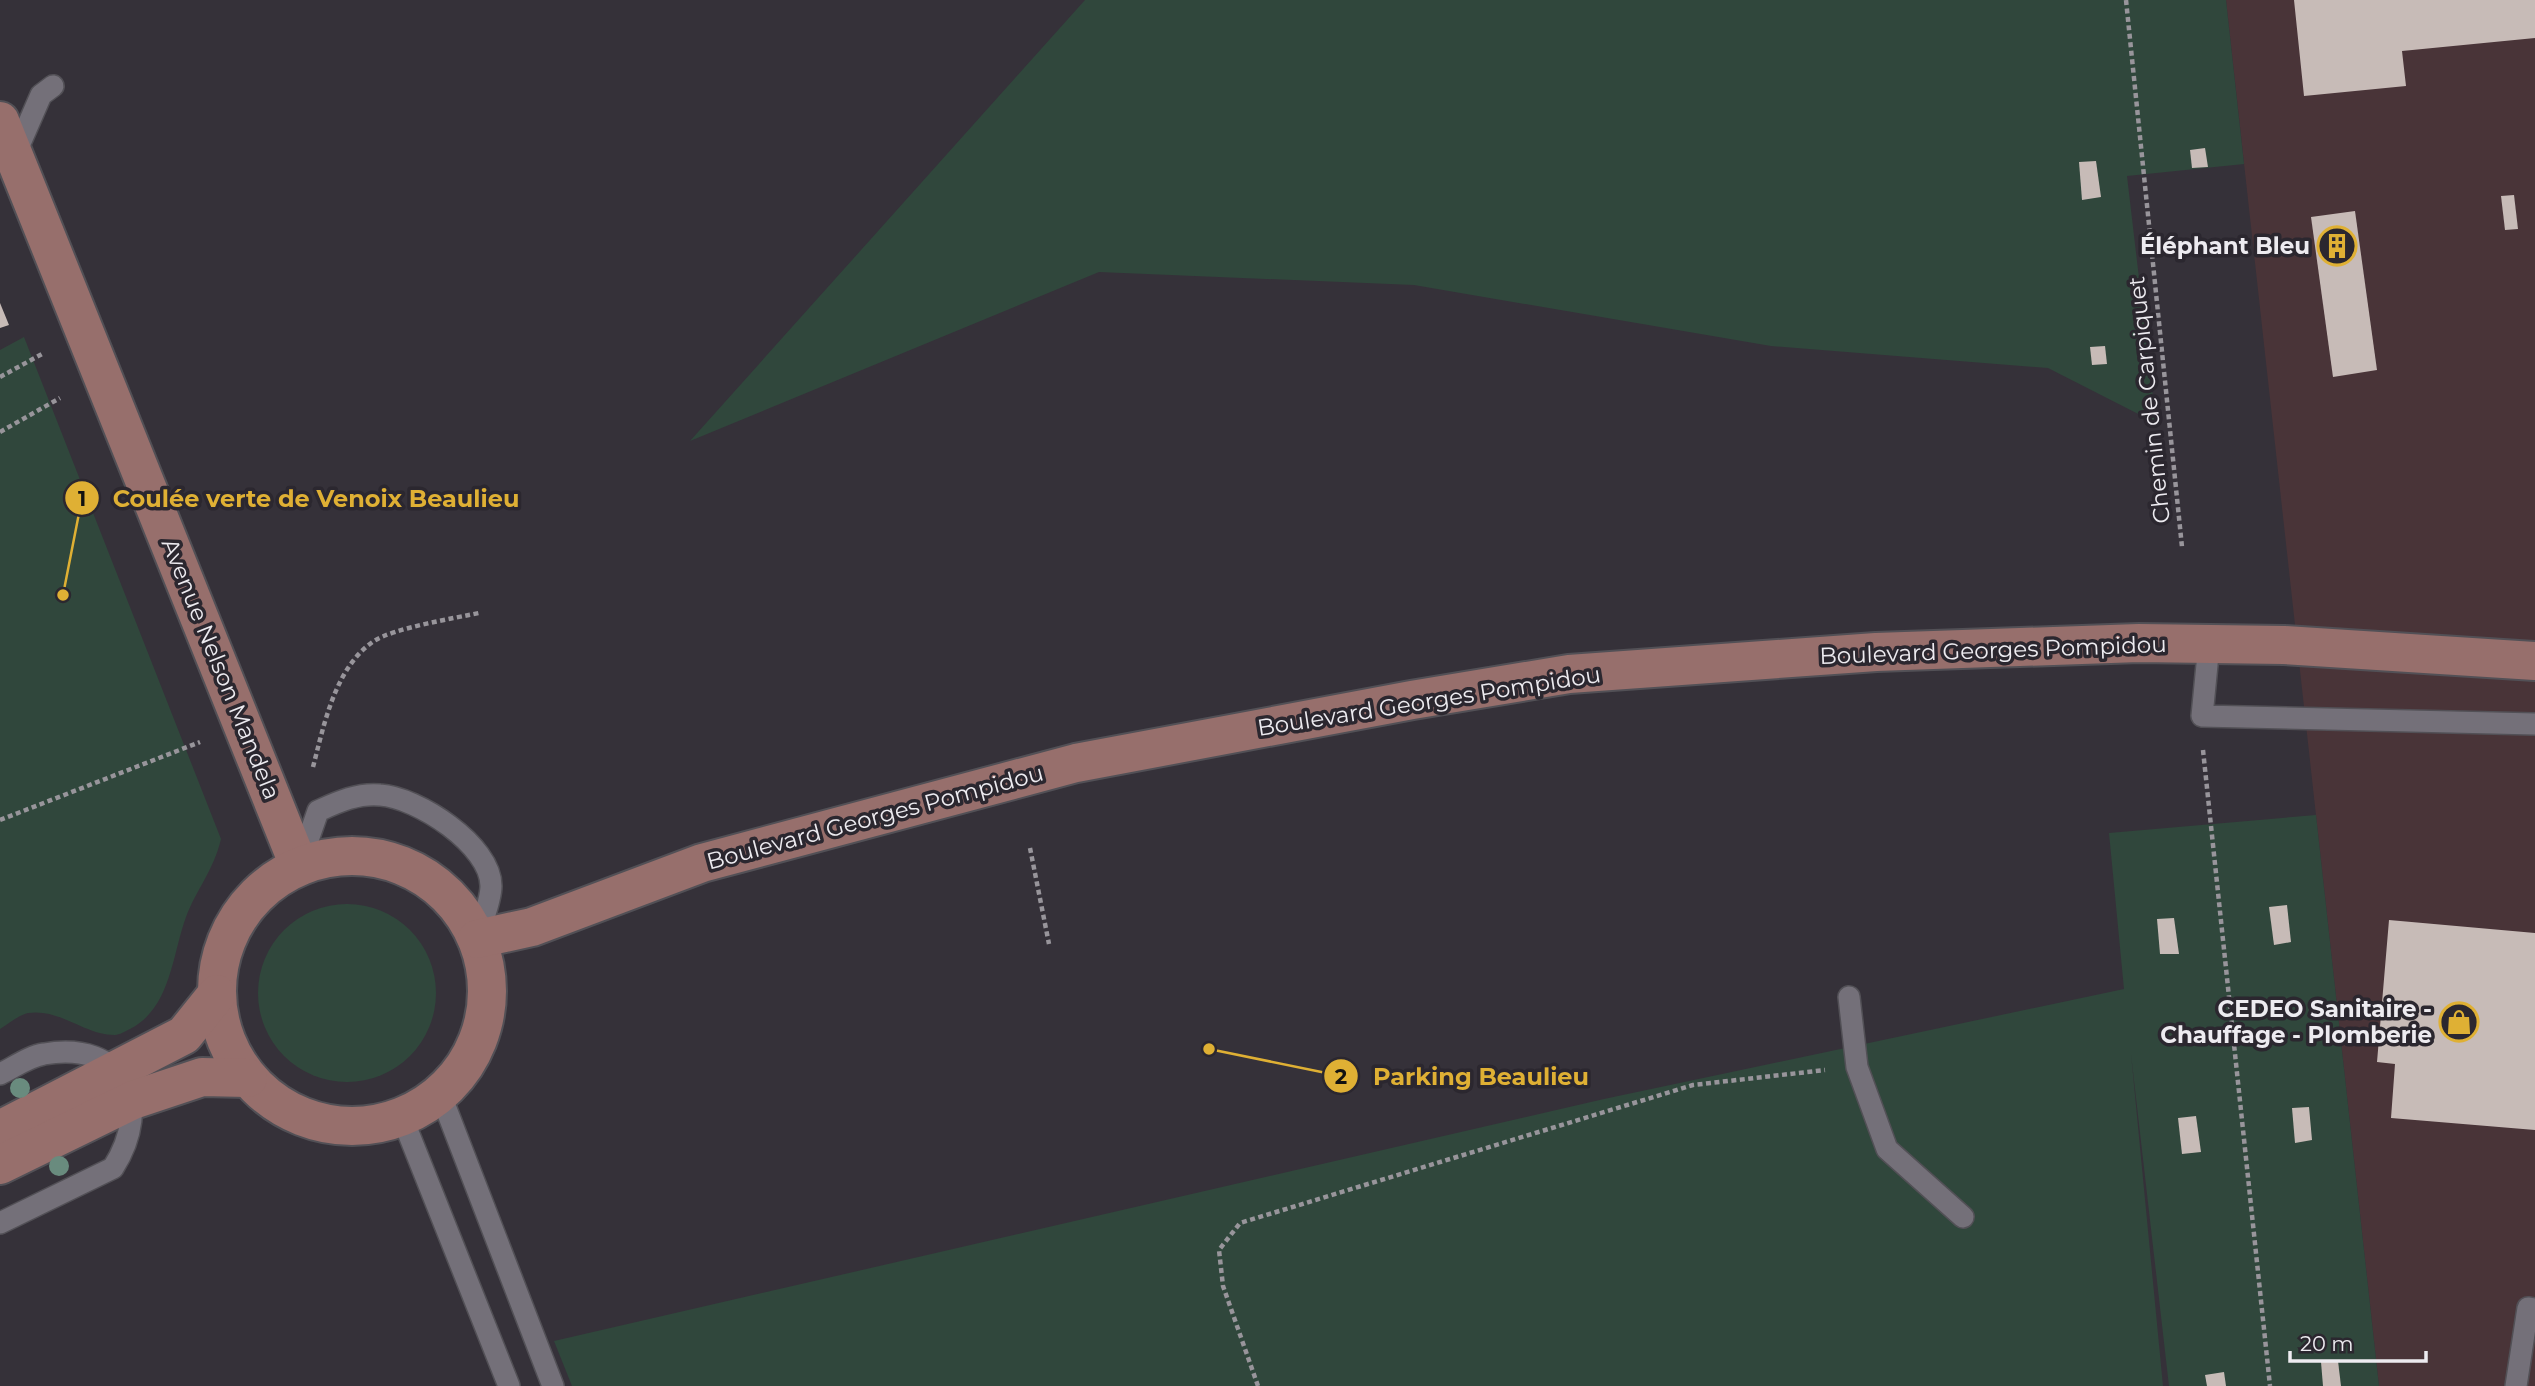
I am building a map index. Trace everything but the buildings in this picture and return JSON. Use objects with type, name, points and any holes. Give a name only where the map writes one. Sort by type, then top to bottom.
[{"type":"street","name":"Avenue Nelson Mandela","points":[[0,121],[299,866]]},
{"type":"street","name":"Boulevard Georges Pompidou","points":[[477,939],[532,926],[702,863],[1051,769],[1412,700],[1569,674],[1876,652],[2139,643],[2284,645],[2535,661]]},
{"type":"street","points":[[340,856],[383,859],[422,875],[454,902],[477,939],[485,968],[487,999],[482,1029],[470,1057],[440,1093],[402,1117],[358,1126],[336,1126],[302,1117],[272,1101],[248,1078],[225,1039],[217,995],[221,954],[238,918],[265,887],[299,866],[340,856]]},
{"type":"street","points":[[0,1165],[125,1085],[184,1035],[217,995]]},
{"type":"street","points":[[0,1130],[125,1085],[202,1077],[248,1078]]},
{"type":"lane","points":[[14,157],[41,95],[53,86]]},
{"type":"lane","points":[[2209,644],[2202,716],[2535,724]]},
{"type":"lane","points":[[299,866],[318,811],[350,797],[381,795],[408,802],[435,815],[464,837],[483,862],[491,886],[477,939]]},
{"type":"lane","points":[[1849,997],[1857,1067],[1887,1149],[1963,1217]]},
{"type":"lane","points":[[0,1074],[40,1054],[68,1051],[95,1056],[125,1085],[122,1153],[113,1168],[0,1223]]},
{"type":"lane","points":[[440,1093],[553,1386]]},
{"type":"lane","points":[[402,1117],[509,1386]]},
{"type":"lane","points":[[2516,1386],[2528,1308],[2535,1309]]},
{"type":"path","name":"Chemin de Carpiquet","points":[[2126,0],[2182,547]]},
{"type":"path","points":[[0,377],[42,354]]},
{"type":"path","points":[[0,432],[60,398]]},
{"type":"path","points":[[313,766],[327,712],[351,666],[374,641],[436,621],[479,613]]},
{"type":"path","points":[[0,820],[200,741]]},
{"type":"path","points":[[2203,745],[2270,1386]]},
{"type":"path","points":[[1030,848],[1049,944]]},
{"type":"path","points":[[1258,1386],[1223,1286],[1219,1250],[1240,1223],[1693,1085],[1857,1067]]},
{"type":"shaded area","points":[[2226,0],[2535,0],[2535,1386],[2379,1386]]},
{"type":"green space","points":[[1085,0],[2226,0],[2244,164],[2127,176],[2156,423],[2048,368],[1771,346],[1414,285],[1099,272],[690,441]]},
{"type":"green space","points":[[24,337],[221,839],[214,861],[186,917],[162,994],[144,1020],[117,1035],[93,1031],[51,1014],[40,1013],[25,1014],[0,1029],[0,350]]},
{"type":"green space","points":[[2316,815],[2379,1386],[2169,1386],[2131,1054],[2163,1386],[572,1386],[554,1341],[1604,1099],[2124,989],[2109,833]]},
{"type":"green space","points":[[347,904],[381,910],[410,930],[430,959],[436,993],[430,1027],[410,1056],[381,1076],[347,1082],[313,1076],[284,1056],[264,1027],[258,993],[264,959],[284,930],[313,910]]},
{"type":"place","name":"Éléphant Bleu","points":[[2337,246]]},
{"type":"place","name":"Coulée verte de Venoix Beaulieu","points":[[63,595]]},
{"type":"place","name":"CEDEO Sanitaire - Chauffage - Plomberie","points":[[2459,1022]]},
{"type":"place","name":"Parking Beaulieu","points":[[1209,1049]]}]
